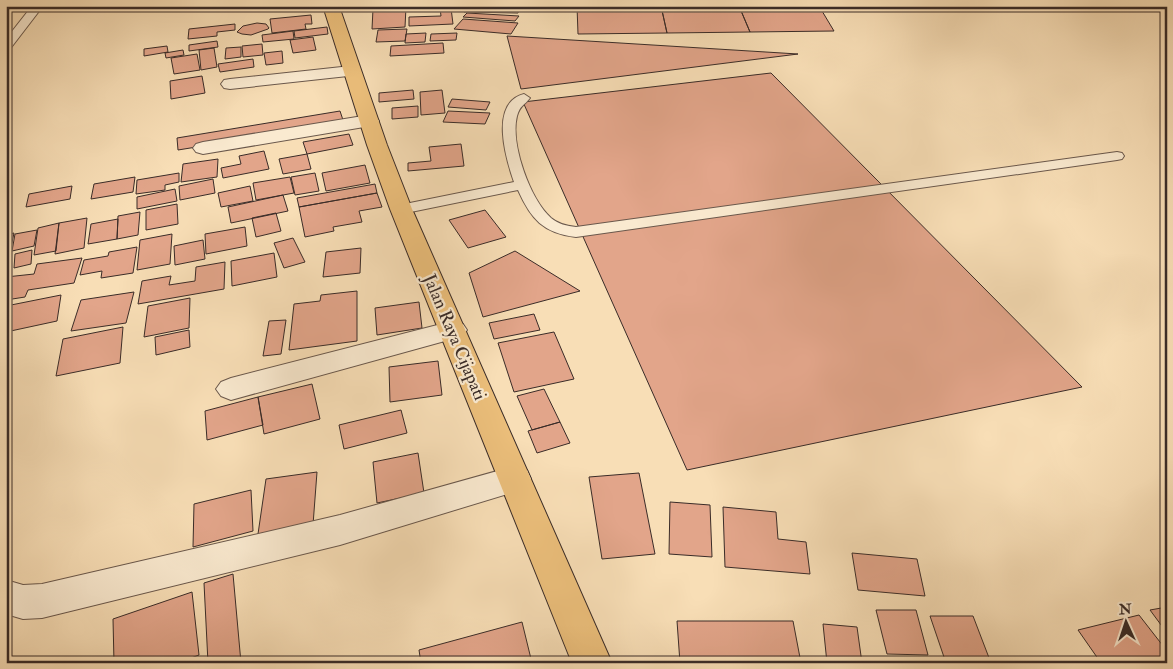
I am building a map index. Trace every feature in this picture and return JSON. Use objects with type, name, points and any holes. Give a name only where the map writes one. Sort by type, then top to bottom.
[{"type":"main road","name":"Jalan Raya Cijapati","points":[[331,6],[351,71],[401,209],[592,663]]},
{"type":"street","points":[[230,84],[351,71]]},
{"type":"street","points":[[203,148],[369,121]]},
{"type":"street","points":[[231,389],[453,330]]},
{"type":"street","points":[[6,597],[23,602],[42,601],[340,530],[515,479]]},
{"type":"lane","points":[[6,47],[38,6]]},
{"type":"lane","points":[[524,98],[515,104],[510,118],[509,144],[522,185],[545,221],[561,230],[576,232],[1117,156]]},
{"type":"lane","points":[[401,209],[522,185]]},
{"type":"building","points":[[466,6],[520,7],[518,13],[464,12]]},
{"type":"building","points":[[577,6],[661,6],[667,33],[578,34]]},
{"type":"building","points":[[661,6],[739,6],[750,32],[667,33]]},
{"type":"building","points":[[739,6],[819,6],[834,31],[750,32]]},
{"type":"building","points":[[406,7],[405,27],[372,29],[373,9]]},
{"type":"building","points":[[440,8],[451,8],[453,24],[409,26],[409,17],[441,16]]},
{"type":"building","points":[[467,13],[519,16],[515,21],[463,17]]},
{"type":"building","points":[[311,15],[312,24],[305,24],[306,29],[272,33],[270,19]]},
{"type":"building","points":[[463,19],[518,23],[511,34],[454,29]]},
{"type":"building","points":[[257,23],[266,24],[269,28],[251,35],[237,32],[243,26]]},
{"type":"building","points":[[235,24],[235,30],[217,32],[217,36],[188,39],[189,29]]},
{"type":"building","points":[[327,27],[328,34],[295,38],[294,31]]},
{"type":"building","points":[[407,29],[405,41],[376,42],[378,30]]},
{"type":"building","points":[[293,31],[294,39],[263,42],[262,35]]},
{"type":"building","points":[[426,33],[425,42],[405,43],[406,34]]},
{"type":"building","points":[[457,33],[456,40],[430,41],[431,34]]},
{"type":"building","points":[[507,36],[798,54],[521,89]]},
{"type":"building","points":[[313,37],[316,50],[293,53],[290,40]]},
{"type":"building","points":[[217,41],[218,47],[189,51],[189,45]]},
{"type":"building","points":[[443,43],[444,53],[390,56],[391,46]]},
{"type":"building","points":[[262,44],[263,55],[243,57],[242,46]]},
{"type":"building","points":[[167,46],[168,52],[144,56],[144,49]]},
{"type":"building","points":[[241,47],[241,57],[225,59],[226,48]]},
{"type":"building","points":[[214,48],[217,67],[201,70],[199,50]]},
{"type":"building","points":[[183,50],[184,55],[166,58],[165,53]]},
{"type":"building","points":[[282,51],[283,63],[266,65],[264,53]]},
{"type":"building","points":[[197,54],[200,70],[174,74],[171,58]]},
{"type":"building","points":[[253,59],[254,67],[220,72],[218,64]]},
{"type":"building","points":[[771,73],[1082,387],[687,470],[523,102]]},
{"type":"building","points":[[202,76],[205,93],[171,99],[170,81]]},
{"type":"building","points":[[413,90],[414,99],[379,102],[379,93]]},
{"type":"building","points":[[442,90],[445,113],[421,115],[420,92]]},
{"type":"building","points":[[452,99],[490,102],[486,110],[448,107]]},
{"type":"building","points":[[418,106],[418,117],[392,119],[392,108]]},
{"type":"building","points":[[340,111],[344,123],[178,150],[177,138]]},
{"type":"building","points":[[448,111],[490,113],[485,124],[443,122]]},
{"type":"building","points":[[349,134],[353,145],[307,154],[303,142]]},
{"type":"building","points":[[461,144],[464,166],[408,171],[408,163],[431,161],[429,147]]},
{"type":"building","points":[[264,151],[269,169],[223,178],[221,168],[241,164],[239,156]]},
{"type":"building","points":[[307,154],[311,169],[283,174],[279,159]]},
{"type":"building","points":[[218,159],[217,177],[181,182],[183,164]]},
{"type":"building","points":[[365,165],[370,183],[326,191],[322,173]]},
{"type":"building","points":[[179,173],[179,182],[165,185],[165,190],[136,194],[137,180]]},
{"type":"building","points":[[315,173],[319,191],[295,195],[291,177]]},
{"type":"building","points":[[135,177],[133,192],[91,199],[94,184]]},
{"type":"building","points":[[290,177],[294,193],[256,200],[253,183]]},
{"type":"building","points":[[213,179],[215,193],[180,200],[179,186]]},
{"type":"building","points":[[375,184],[377,193],[299,207],[297,198]]},
{"type":"building","points":[[72,186],[70,199],[26,207],[29,194]]},
{"type":"building","points":[[250,186],[253,201],[221,207],[218,193]]},
{"type":"building","points":[[175,189],[177,201],[137,209],[137,197]]},
{"type":"building","points":[[377,193],[382,207],[359,211],[362,222],[333,227],[334,231],[305,237],[299,207]]},
{"type":"building","points":[[283,195],[288,211],[231,223],[228,207]]},
{"type":"building","points":[[177,204],[178,224],[146,230],[146,210]]},
{"type":"building","points":[[485,210],[506,237],[468,248],[449,220]]},
{"type":"building","points":[[140,212],[138,235],[117,239],[118,216]]},
{"type":"building","points":[[276,213],[281,231],[256,237],[252,218]]},
{"type":"building","points":[[87,218],[84,248],[55,254],[59,223]]},
{"type":"building","points":[[118,219],[117,239],[88,244],[91,224]]},
{"type":"building","points":[[59,223],[56,251],[34,255],[38,228]]},
{"type":"building","points":[[245,227],[247,246],[206,254],[205,234]]},
{"type":"building","points":[[37,230],[34,246],[12,251],[15,234]]},
{"type":"building","points":[[14,233],[10,252],[6,252],[6,235]]},
{"type":"building","points":[[172,234],[170,264],[137,270],[140,240]]},
{"type":"building","points":[[293,238],[305,262],[284,268],[274,243]]},
{"type":"building","points":[[203,240],[205,259],[175,265],[174,246]]},
{"type":"building","points":[[137,247],[133,273],[101,278],[102,271],[80,275],[84,260],[108,256],[109,252]]},
{"type":"building","points":[[361,248],[360,273],[323,277],[326,252]]},
{"type":"building","points":[[32,250],[31,264],[14,268],[15,254]]},
{"type":"building","points":[[515,251],[580,291],[483,317],[469,273]]},
{"type":"building","points":[[274,253],[277,277],[232,286],[231,261]]},
{"type":"building","points":[[82,258],[74,283],[28,290],[25,297],[6,300],[6,277],[34,274],[37,264]]},
{"type":"building","points":[[225,262],[224,289],[138,304],[142,281],[171,276],[169,285],[195,281],[196,267]]},
{"type":"building","points":[[357,291],[357,341],[289,350],[294,304],[320,301],[321,295]]},
{"type":"building","points":[[134,292],[126,323],[71,331],[81,300]]},
{"type":"building","points":[[61,295],[57,321],[6,332],[6,306]]},
{"type":"building","points":[[190,298],[189,328],[144,337],[148,306]]},
{"type":"building","points":[[419,302],[422,328],[377,335],[375,308]]},
{"type":"building","points":[[534,314],[540,330],[494,339],[489,323]]},
{"type":"building","points":[[286,320],[281,354],[263,356],[269,321]]},
{"type":"building","points":[[123,327],[120,363],[56,376],[63,339]]},
{"type":"building","points":[[189,330],[190,347],[156,355],[155,337]]},
{"type":"building","points":[[554,332],[574,379],[514,392],[498,343]]},
{"type":"building","points":[[438,361],[442,395],[390,402],[389,367]]},
{"type":"building","points":[[312,384],[320,419],[264,434],[258,397]]},
{"type":"building","points":[[544,389],[560,422],[532,430],[517,396]]},
{"type":"building","points":[[258,397],[263,425],[207,440],[205,411]]},
{"type":"building","points":[[401,410],[407,433],[344,449],[339,425]]},
{"type":"building","points":[[560,422],[570,443],[537,453],[528,431]]},
{"type":"building","points":[[418,453],[424,493],[377,503],[373,462]]},
{"type":"building","points":[[317,472],[313,525],[258,534],[266,479]]},
{"type":"building","points":[[639,473],[655,554],[602,559],[589,477]]},
{"type":"building","points":[[251,490],[253,531],[193,547],[194,504]]},
{"type":"building","points":[[670,502],[710,505],[712,557],[669,554]]},
{"type":"building","points":[[723,507],[776,512],[778,539],[806,542],[810,574],[725,567]]},
{"type":"building","points":[[852,553],[917,559],[925,596],[858,590]]},
{"type":"building","points":[[233,574],[241,663],[208,663],[204,583]]},
{"type":"building","points":[[192,592],[199,655],[178,663],[114,663],[113,619]]},
{"type":"building","points":[[1167,607],[1167,633],[1150,610]]},
{"type":"building","points":[[876,610],[916,610],[928,655],[887,654]]},
{"type":"building","points":[[1139,615],[1167,651],[1167,663],[1101,663],[1078,630]]},
{"type":"building","points":[[930,616],[973,616],[991,663],[946,663]]},
{"type":"building","points":[[677,621],[793,621],[801,663],[680,663]]},
{"type":"building","points":[[522,622],[532,663],[421,663],[419,650]]},
{"type":"building","points":[[823,624],[857,627],[862,663],[827,663]]}]
